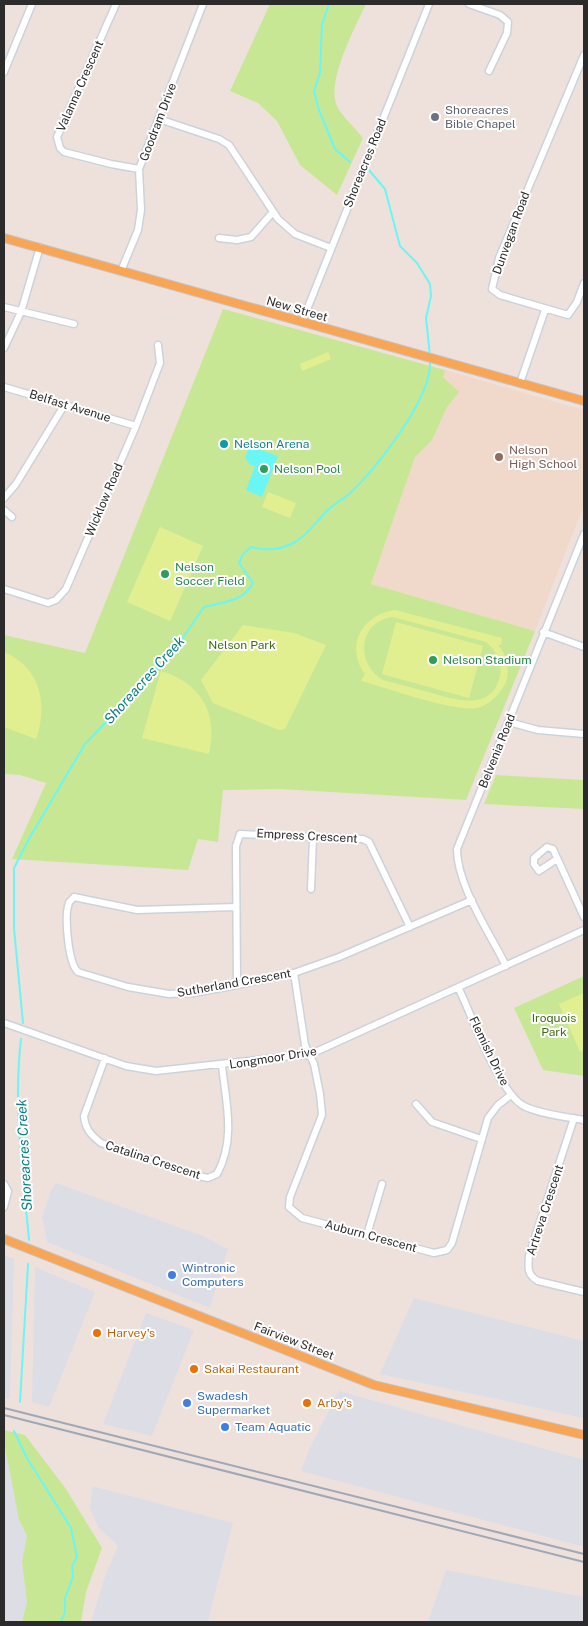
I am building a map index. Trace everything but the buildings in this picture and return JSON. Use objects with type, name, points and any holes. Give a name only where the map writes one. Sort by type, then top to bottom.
[{"type":"main road","name":"New Street","points":[[4,238],[584,401]]},
{"type":"main road","name":"Fairview Street","points":[[4,1239],[374,1385],[584,1435]]},
{"type":"street","points":[[4,72],[32,4]]},
{"type":"street","name":"Valanna Crescent","points":[[116,4],[57,137],[60,148],[64,152],[139,169]]},
{"type":"street","name":"Goodram Drive","points":[[121,271],[138,230],[141,210],[139,169],[204,4]]},
{"type":"street","name":"Shoreacres Road","points":[[302,322],[429,4]]},
{"type":"street","points":[[469,4],[500,15],[508,22],[507,33],[489,71]]},
{"type":"street","name":"Dunvegan Road","points":[[545,310],[500,295],[492,289],[499,258],[584,55]]},
{"type":"street","points":[[159,119],[219,139],[229,145],[273,212],[294,234],[331,248]]},
{"type":"street","points":[[219,238],[237,240],[251,237],[273,212]]},
{"type":"street","points":[[4,348],[21,312],[40,247]]},
{"type":"street","points":[[520,383],[545,310],[568,315],[577,302],[584,283]]},
{"type":"street","points":[[4,307],[74,324]]},
{"type":"street","name":"Wicklow Road","points":[[4,589],[48,603],[56,600],[66,589],[136,426],[160,363],[158,345]]},
{"type":"street","name":"Belfast Avenue","points":[[4,387],[136,426]]},
{"type":"street","points":[[4,498],[16,484],[65,404]]},
{"type":"street","points":[[4,510],[12,517]]},
{"type":"street","name":"Belvenia Road","points":[[506,966],[472,900],[457,863],[457,849],[584,534]]},
{"type":"street","points":[[543,632],[584,647]]},
{"type":"street","points":[[509,722],[538,730],[584,734]]},
{"type":"street","name":"Empress Crescent","points":[[237,985],[236,846],[240,834],[363,839],[369,842],[410,927]]},
{"type":"street","points":[[311,889],[313,838]]},
{"type":"street","points":[[557,858],[584,917]]},
{"type":"street","name":"Sutherland Crescent","points":[[236,907],[137,910],[74,896],[69,903],[68,950],[73,967],[78,972],[128,987],[169,994],[193,993],[294,973],[472,900]]},
{"type":"street","name":"Longmoor Drive","points":[[4,1023],[126,1066],[156,1072],[222,1066],[311,1054],[459,989],[584,930]]},
{"type":"street","points":[[294,973],[305,1044],[311,1054]]},
{"type":"street","name":"Flemish Drive","points":[[459,989],[501,1079],[511,1095],[518,1102],[532,1110],[584,1120]]},
{"type":"street","name":"Auburn Crescent","points":[[311,1054],[320,1094],[322,1115],[290,1197],[289,1207],[302,1218],[368,1234],[434,1254],[447,1250],[452,1243],[488,1118],[498,1105],[511,1095]]},
{"type":"street","name":"Catalina Crescent","points":[[105,1058],[84,1116],[85,1126],[91,1134],[101,1143],[208,1178],[217,1174],[222,1166],[229,1137],[230,1123],[222,1066]]},
{"type":"street","points":[[416,1104],[432,1122],[481,1139]]},
{"type":"street","name":"Artreva Crescent","points":[[574,1118],[529,1256],[528,1269],[531,1277],[538,1281],[584,1292]]},
{"type":"street","points":[[4,1184],[8,1191],[4,1207]]},
{"type":"street","points":[[368,1234],[382,1184]]},
{"type":"shaded area","name":"Nelson High School","points":[[445,370],[584,410],[584,505],[535,631],[371,584]]},
{"type":"shaded area","points":[[56,1183],[203,1236],[228,1249],[210,1308],[47,1242],[42,1217],[51,1191]]},
{"type":"shaded area","points":[[4,1255],[14,1259],[10,1399],[4,1398]]},
{"type":"shaded area","points":[[35,1267],[95,1292],[49,1407],[32,1402]]},
{"type":"shaded area","points":[[414,1298],[584,1341],[584,1418],[380,1374]]},
{"type":"shaded area","points":[[146,1313],[194,1330],[152,1436],[103,1424]]},
{"type":"shaded area","points":[[339,1391],[584,1460],[584,1547],[301,1471],[310,1448]]},
{"type":"shaded area","points":[[4,1442],[19,1520],[27,1536],[22,1562],[27,1602],[22,1622],[4,1622]]},
{"type":"shaded area","points":[[92,1486],[233,1523],[208,1622],[91,1622],[105,1576],[118,1546],[98,1527],[90,1508]]},
{"type":"shaded area","points":[[446,1570],[584,1597],[584,1622],[428,1622]]},
{"type":"green space","points":[[270,4],[366,4],[343,55],[335,85],[335,98],[338,108],[363,138],[337,195],[300,165],[277,121],[258,103],[230,91]]},
{"type":"green space","name":"Nelson Park","points":[[223,309],[445,370],[443,377],[459,392],[447,407],[432,440],[415,457],[371,584],[535,631],[466,800],[280,789],[223,790],[218,842],[198,839],[188,870],[12,859],[46,783],[20,775],[4,774],[4,635],[85,653]]},
{"type":"green space","points":[[328,352],[331,359],[302,371],[300,364]]},
{"type":"green space","points":[[268,492],[296,503],[290,518],[262,507]]},
{"type":"green space","name":"Nelson Soccer Field","points":[[160,527],[203,546],[170,621],[127,602]]},
{"type":"green space","points":[[395,610],[502,638],[501,645],[498,645],[506,658],[508,668],[507,679],[503,688],[486,705],[477,708],[466,708],[420,699],[361,681],[365,674],[356,653],[360,633],[374,618]],"holes":[[[393,617],[486,642],[498,657],[501,671],[500,676],[496,688],[489,695],[470,701],[449,698],[383,680],[374,673],[368,664],[364,644],[367,634],[373,626],[381,620]]]},
{"type":"green space","name":"Nelson Stadium","points":[[396,622],[483,646],[469,698],[382,674]]},
{"type":"green space","points":[[243,625],[294,633],[326,645],[285,729],[279,730],[213,703],[201,680]]},
{"type":"green space","points":[[4,652],[26,667],[34,677],[41,700],[40,726],[36,739],[4,727]]},
{"type":"green space","points":[[161,671],[187,684],[197,692],[204,702],[209,713],[211,726],[209,754],[142,738]]},
{"type":"green space","points":[[496,775],[584,780],[584,809],[484,804]]},
{"type":"green space","name":"Iroquois Park","points":[[584,976],[584,1076],[543,1070],[514,1008]]},
{"type":"green space","points":[[584,993],[584,1050],[580,1052],[559,1004]]},
{"type":"green space","points":[[4,1430],[25,1435],[66,1489],[102,1548],[86,1592],[81,1622],[22,1622],[27,1602],[22,1562],[27,1536],[19,1520],[4,1442]]},
{"type":"water","name":"Nelson Pool","points":[[250,446],[278,456],[262,497],[246,490],[255,466],[250,465],[245,457]]},
{"type":"waterway","name":"Shoreacres Creek","points":[[329,4],[322,24],[320,73],[314,91],[319,110],[335,149],[350,162]]},
{"type":"waterway","name":"Shoreacres Creek","points":[[369,170],[385,189],[400,246],[417,263],[430,284],[431,296],[426,318],[430,356]]},
{"type":"waterway","name":"Shoreacres Creek","points":[[23,1023],[14,928],[14,868],[30,837],[85,744],[173,652],[204,607],[238,598],[249,589],[253,583],[239,563],[243,554],[251,547],[274,549],[284,547],[300,539],[330,508],[360,483],[387,451],[413,412],[428,376],[430,361]]},
{"type":"waterway","name":"Shoreacres Creek","points":[[21,1039],[18,1114],[29,1240]]},
{"type":"waterway","name":"Shoreacres Creek","points":[[20,1402],[28,1264]]},
{"type":"waterway","name":"Shoreacres Creek","points":[[14,1431],[27,1458],[71,1528],[77,1557],[72,1566],[73,1577],[65,1598],[65,1612],[61,1622]]},
{"type":"railway","points":[[4,1408],[584,1554]]},
{"type":"railway","points":[[4,1415],[584,1562]]},
{"type":"place","name":"Shoreacres Bible Chapel","points":[[435,117]]},
{"type":"place","name":"Nelson Arena","points":[[224,444]]},
{"type":"place","name":"Nelson High School","points":[[499,457]]},
{"type":"place","name":"Nelson Pool","points":[[264,469]]},
{"type":"place","name":"Nelson Soccer Field","points":[[165,574]]},
{"type":"place","name":"Nelson Stadium","points":[[433,660]]},
{"type":"place","name":"Wintronic Computers","points":[[172,1275]]},
{"type":"place","name":"Harvey's","points":[[97,1333]]},
{"type":"place","name":"Sakai Restaurant","points":[[194,1369]]},
{"type":"place","name":"Swadesh Supermarket","points":[[187,1403]]},
{"type":"place","name":"Arby's","points":[[307,1403]]},
{"type":"place","name":"Team Aquatic","points":[[225,1427]]}]
